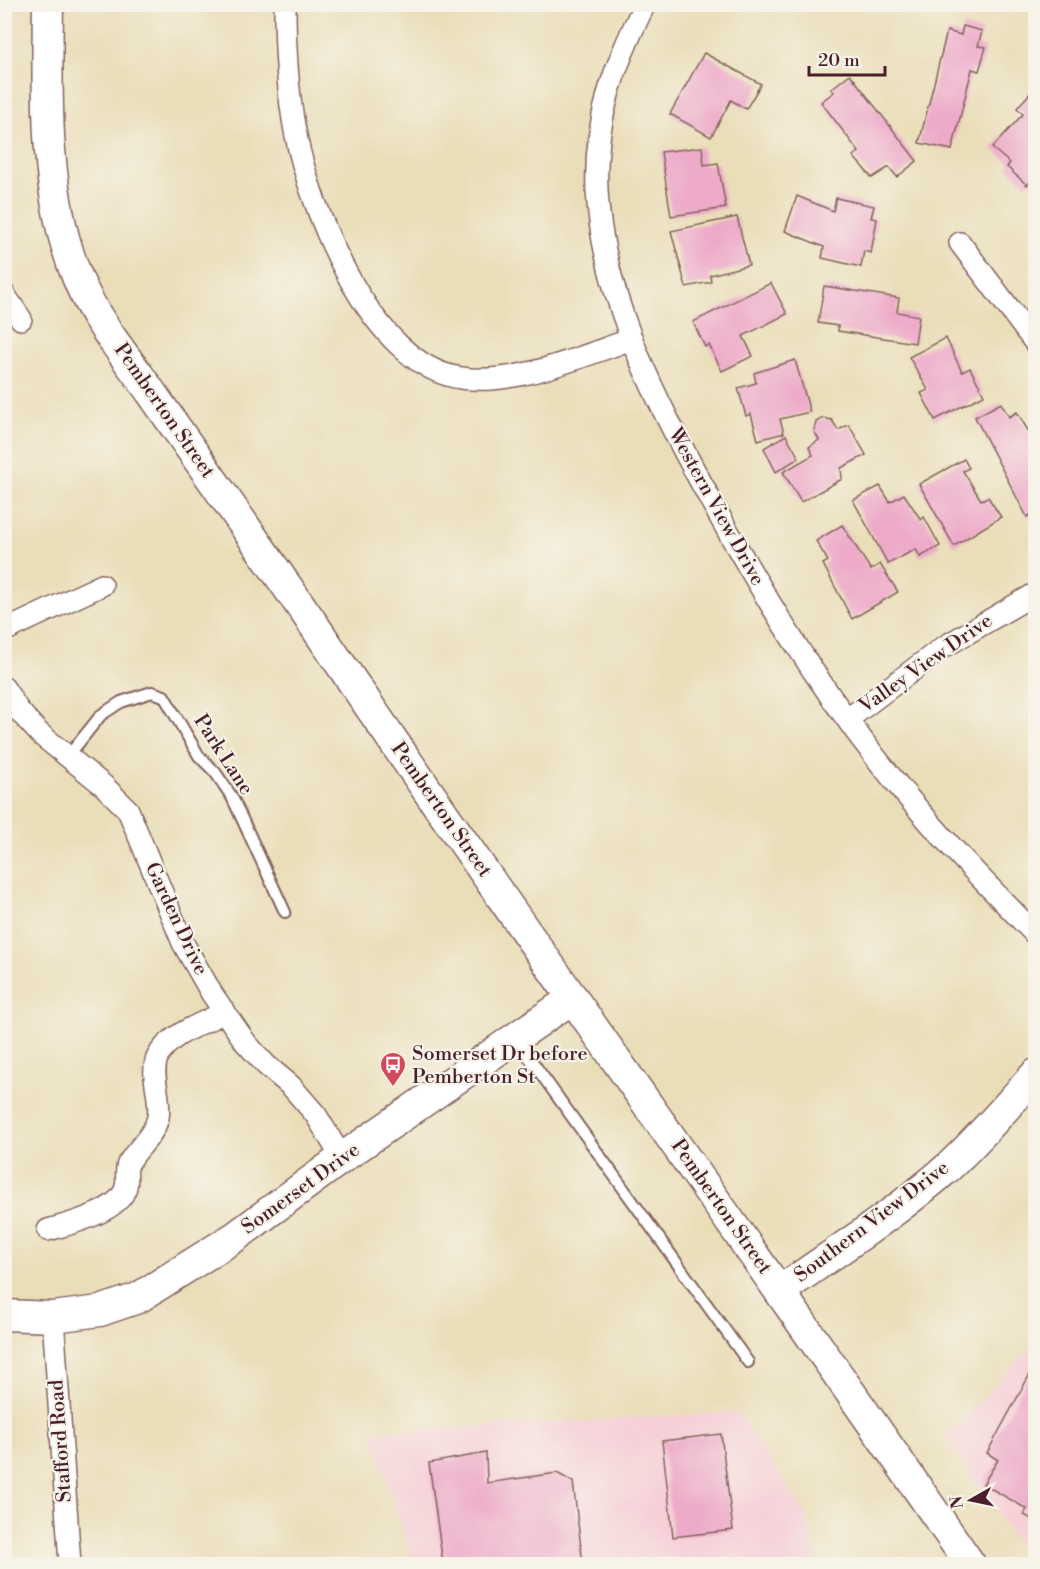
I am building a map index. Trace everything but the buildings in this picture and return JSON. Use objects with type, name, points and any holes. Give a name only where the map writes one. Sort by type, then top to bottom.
[{"type":"main road","name":"Pemberton Street","points":[[48,4],[47,67],[53,190],[63,241],[80,284],[106,329],[573,998],[781,1290],[970,1564]]},
{"type":"main road","name":"Somerset Drive","points":[[4,1315],[53,1317],[100,1311],[138,1298],[235,1237],[342,1158],[516,1040],[573,998]]},
{"type":"main road","name":"Southern View Drive","points":[[781,1290],[864,1233],[945,1170],[992,1124],[1035,1074]]},
{"type":"street","points":[[285,4],[288,89],[295,133],[310,187],[331,241],[351,281],[378,322],[403,348],[421,362],[445,374],[460,378],[489,379],[546,368],[632,339]]},
{"type":"street","name":"Western View Drive","points":[[645,4],[612,75],[604,105],[597,171],[598,205],[605,250],[632,339],[676,437],[725,528],[788,632],[848,719],[905,794],[1035,935]]},
{"type":"street","points":[[960,243],[1035,344]]},
{"type":"street","points":[[4,294],[21,319]]},
{"type":"street","points":[[4,631],[102,585]]},
{"type":"street","name":"Valley View Drive","points":[[848,719],[942,648],[1035,593]]},
{"type":"street","name":"Garden Drive","points":[[4,688],[19,711],[40,734],[69,755],[128,810],[183,943],[225,1012],[266,1065],[291,1086],[316,1115],[342,1158]]},
{"type":"street","points":[[48,1230],[92,1217],[115,1201],[126,1189],[128,1165],[146,1143],[158,1118],[159,1095],[155,1069],[158,1058],[175,1038],[225,1012]]},
{"type":"street","name":"Stafford Road","points":[[53,1317],[70,1564]]},
{"type":"lane","name":"Park Lane","points":[[69,755],[101,715],[121,702],[152,692],[164,696],[199,756],[215,772],[232,797],[285,912]]},
{"type":"lane","points":[[516,1040],[748,1362]]},
{"type":"shaded area","points":[[1035,1343],[1035,1564],[1032,1564],[945,1438]]},
{"type":"shaded area","points":[[738,1412],[807,1516],[816,1564],[413,1564],[372,1433]]},
{"type":"place","name":"Somerset Dr before Pemberton St","points":[[393,1088]]}]
